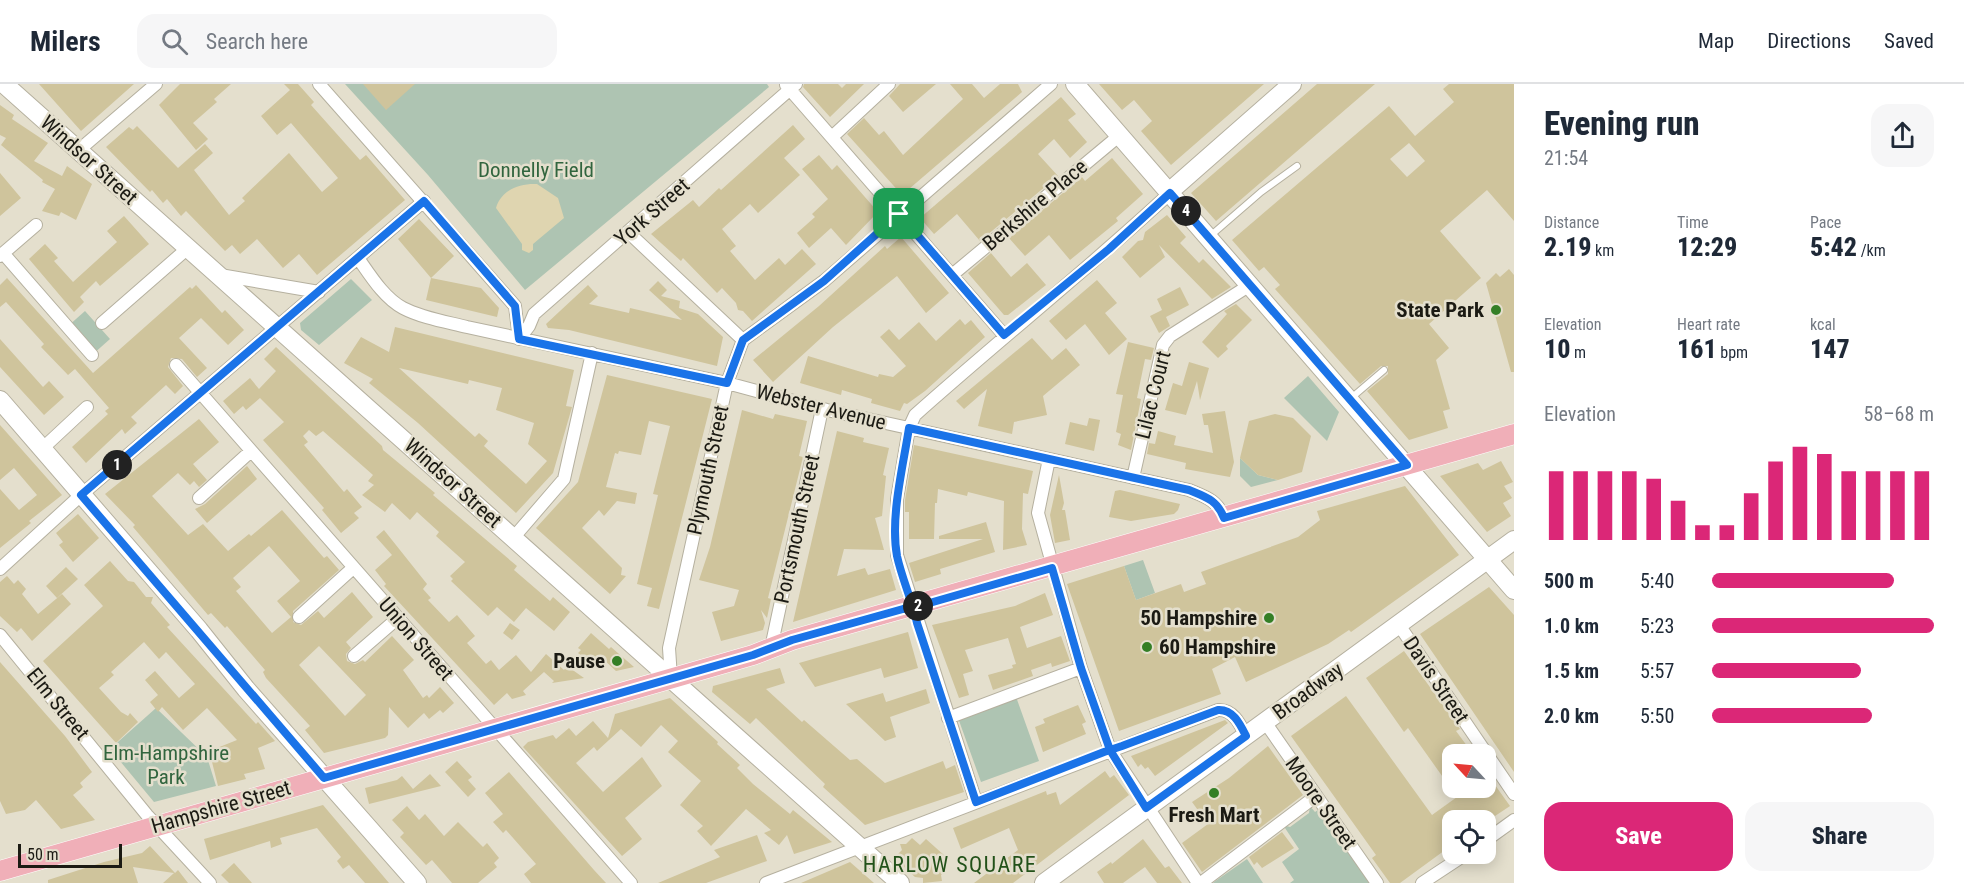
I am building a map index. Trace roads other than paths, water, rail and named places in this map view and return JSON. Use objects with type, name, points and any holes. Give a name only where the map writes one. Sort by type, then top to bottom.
[{"type":"main road","name":"Windsor Street","points":[[4,84],[900,883]]},
{"type":"main road","points":[[1075,84],[1514,590]]},
{"type":"main road","points":[[1170,193],[1292,84]]},
{"type":"main road","points":[[0,399],[324,778],[417,883]]},
{"type":"main road","name":"Hampshire Street","points":[[0,872],[1514,434]]},
{"type":"main road","name":"Broadway","points":[[1049,881],[1514,540]]},
{"type":"street","points":[[79,150],[156,84]]},
{"type":"street","points":[[319,84],[515,306],[519,339]]},
{"type":"street","points":[[832,137],[889,84]]},
{"type":"street","points":[[628,232],[743,340],[824,281],[1051,84]]},
{"type":"street","points":[[790,86],[1004,335]]},
{"type":"street","name":"York Street","points":[[519,339],[529,326],[534,314],[790,86]]},
{"type":"street","name":"Berkshire Place","points":[[952,275],[1120,135]]},
{"type":"street","points":[[976,802],[897,555],[897,500],[909,428],[915,415],[1004,335],[1109,249],[1170,193]]},
{"type":"street","points":[[0,569],[81,495],[201,395],[424,201]]},
{"type":"street","points":[[36,225],[2,254],[92,355]]},
{"type":"street","points":[[102,323],[188,248]]},
{"type":"street","name":"Webster Avenue","points":[[358,258],[378,285],[402,308],[467,327],[727,383],[822,409],[1189,490],[1210,499],[1219,506],[1224,518]]},
{"type":"street","points":[[218,275],[319,292]]},
{"type":"street","name":"Lilac Court","points":[[1133,478],[1163,345],[1170,336],[1250,285]]},
{"type":"street","name":"Plymouth Street","points":[[671,678],[669,648],[727,383],[743,340]]},
{"type":"street","points":[[514,537],[564,479],[592,353]]},
{"type":"street","name":"Union Street","points":[[176,365],[630,883]]},
{"type":"street","points":[[43,448],[87,407]]},
{"type":"street","name":"Portsmouth Street","points":[[771,648],[822,409]]},
{"type":"street","points":[[199,498],[251,451]]},
{"type":"street","points":[[1049,459],[1038,513],[1081,668],[1110,750],[1146,808],[1199,883],[1316,796]]},
{"type":"street","points":[[299,617],[353,568]]},
{"type":"street","points":[[354,656],[398,618]]},
{"type":"street","name":"Davis Street","points":[[1399,625],[1514,794]]},
{"type":"street","name":"Elm Street","points":[[0,634],[158,826],[210,883]]},
{"type":"street","points":[[948,717],[1081,668]]},
{"type":"street","points":[[766,883],[1220,709],[1235,717],[1246,736]]},
{"type":"street","name":"Moore Street","points":[[1264,722],[1377,883]]},
{"type":"street","points":[[1496,833],[1514,820]]},
{"type":"street","points":[[1422,883],[1451,864]]},
{"type":"street","points":[[0,872],[8,883]]},
{"type":"lane","points":[[1209,237],[1261,192],[1271,187],[1297,166]]},
{"type":"lane","points":[[1350,399],[1384,370]]},
{"type":"place","name":"State Park","points":[[1496,310]]},
{"type":"place","name":"50 Hampshire","points":[[1269,618]]},
{"type":"place","name":"60 Hampshire","points":[[1147,647]]},
{"type":"place","name":"Pause","points":[[617,661]]},
{"type":"place","name":"Fresh Mart","points":[[1214,793]]},
{"type":"district","name":"HARLOW SQUARE","points":[[950,864]]},
{"type":"park label","name":"Donnelly Field","points":[[536,170]]},
{"type":"park label","name":"Elm-Hampshire Park","points":[[166,765]]}]
